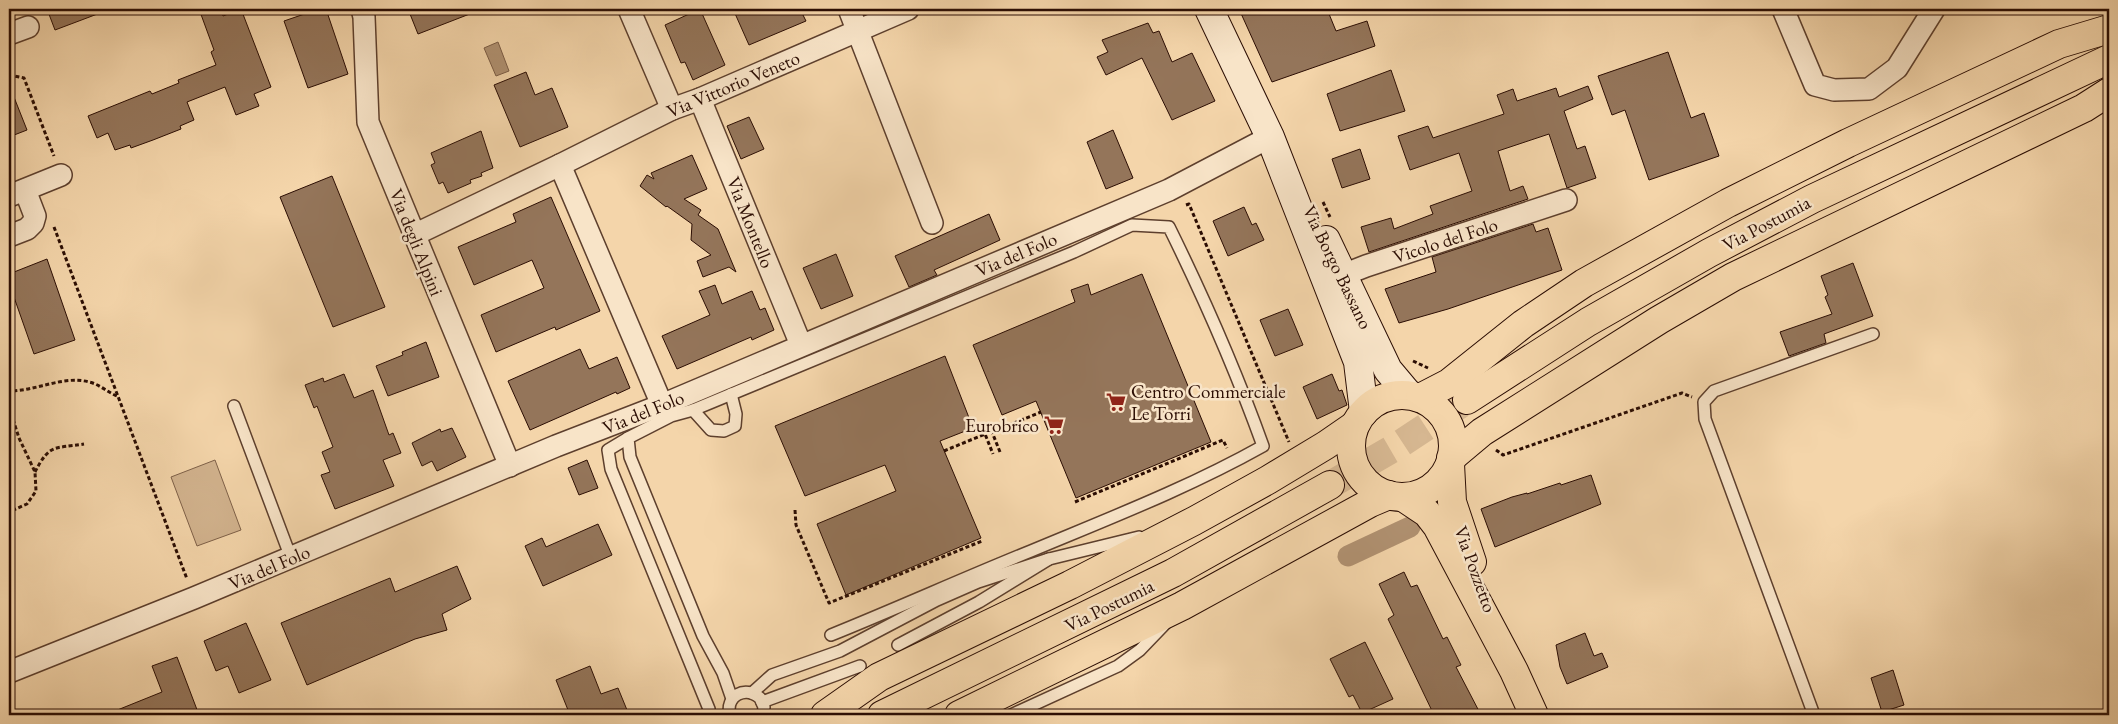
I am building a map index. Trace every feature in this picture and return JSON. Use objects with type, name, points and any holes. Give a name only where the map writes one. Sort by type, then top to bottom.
[{"type":"main road","points":[[825,715],[880,677],[1070,585],[1194,521],[1284,470],[1326,445],[1360,418],[1375,402],[1390,396],[1414,396],[1449,383],[1523,324],[1584,283],[1728,203],[1856,139],[2059,44],[2109,29]]},
{"type":"main road","name":"Via Postumia","points":[[1467,400],[1588,322],[1709,253],[1812,199],[2109,59]]},
{"type":"main road","points":[[959,715],[1182,606],[1370,503],[1426,491],[1444,475],[1451,461],[1482,432],[1659,320],[1732,277],[2084,108],[2109,92]]},
{"type":"main road","name":"Via Borgo Bassano","points":[[1414,396],[1433,405],[1443,416],[1450,429],[1453,443],[1451,461]]},
{"type":"main road","name":"Via Borgo Bassano","points":[[1360,418],[1351,439],[1351,454],[1356,468],[1364,480],[1375,490],[1396,496]]},
{"type":"main road","name":"Via Pozzetto","points":[[1451,461],[1452,502],[1463,538],[1514,671],[1534,715]]},
{"type":"main road","name":"Via Postumia","points":[[882,715],[1173,573],[1330,485]]},
{"type":"main road","name":"Via Pozzetto","points":[[1396,496],[1426,513],[1437,526],[1514,671]]},
{"type":"street","name":"Via degli Alpini","points":[[362,9],[364,17],[368,122],[510,466]]},
{"type":"street","points":[[628,9],[672,109]]},
{"type":"street","points":[[849,9],[932,223]]},
{"type":"street","name":"Via Vittorio Veneto","points":[[414,235],[672,109],[700,99],[908,9]]},
{"type":"street","name":"Via Borgo Bassano","points":[[1209,9],[1335,278],[1388,370],[1414,396]]},
{"type":"street","points":[[1783,9],[1815,85],[1834,90],[1869,89],[1897,68],[1934,9]]},
{"type":"street","name":"Via Montello","points":[[700,99],[801,345]]},
{"type":"street","name":"Via del Folo","points":[[9,672],[194,598],[510,466],[662,405],[1171,189],[1270,137]]},
{"type":"street","points":[[560,165],[662,405]]},
{"type":"street","points":[[9,236],[27,229],[34,223],[35,216],[17,192],[61,175]]},
{"type":"street","name":"Vicolo del Folo","points":[[1335,278],[1566,200]]},
{"type":"street","name":"Via Borgo Bassano","points":[[1335,278],[1358,362],[1360,418]]},
{"type":"lane","points":[[709,709],[611,469],[608,450],[641,430],[671,416],[692,410],[731,394],[1074,252],[1132,226],[1169,227],[1208,307],[1241,385],[1263,446],[1210,476],[1142,506],[830,635]]},
{"type":"lane","points":[[1814,715],[1705,419],[1704,402],[1714,391],[1874,334]]},
{"type":"lane","points":[[692,410],[711,430],[724,431],[735,426],[736,414],[731,394]]},
{"type":"lane","points":[[234,406],[291,558]]},
{"type":"lane","points":[[628,438],[630,457],[703,636],[723,673],[732,699]]},
{"type":"lane","points":[[730,715],[732,699],[741,693],[752,693],[772,675],[840,651],[937,600],[978,582],[1049,559],[1129,540],[1194,521]]},
{"type":"lane","points":[[898,645],[980,602],[1049,559]]},
{"type":"lane","points":[[1011,715],[1118,666],[1140,650],[1182,606]]},
{"type":"lane","points":[[762,702],[860,666]]},
{"type":"lane","points":[[752,693],[762,702],[763,715]]},
{"type":"path","points":[[9,75],[24,78],[61,175]]},
{"type":"path","points":[[52,221],[194,598]]},
{"type":"path","points":[[9,346],[12,340]]},
{"type":"path","points":[[9,396],[10,390],[23,391],[70,381],[87,381],[118,396]]},
{"type":"path","points":[[1489,454],[1495,449],[1502,448],[1511,452],[1682,393],[1704,402]]},
{"type":"path","points":[[9,407],[19,438],[35,472],[36,491],[27,504],[9,512]]},
{"type":"path","points":[[944,451],[1041,412]]},
{"type":"path","points":[[992,432],[1000,452]]},
{"type":"path","points":[[985,434],[993,454]]},
{"type":"path","points":[[1075,502],[1223,440],[1230,456]]},
{"type":"path","points":[[35,472],[44,455],[54,448],[84,444]]},
{"type":"path","points":[[1491,444],[1495,449]]},
{"type":"path","points":[[795,510],[796,524],[829,603],[982,541]]},
{"type":"shaded area","points":[[498,42],[509,71],[496,76],[484,48]]},
{"type":"shaded area","points":[[215,460],[241,530],[197,546],[171,477]]},
{"type":"building","points":[[47,9],[107,9],[108,10],[55,30]]},
{"type":"building","points":[[199,9],[221,9],[223,16],[241,9],[271,87],[254,94],[259,106],[236,115],[225,87],[187,102],[194,120],[180,126],[181,129],[131,148],[130,145],[115,150],[108,133],[97,138],[88,116],[150,91],[152,94],[179,83],[178,80],[216,65],[211,52],[214,50]]},
{"type":"building","points":[[319,9],[326,9],[348,74],[308,88],[284,21]]},
{"type":"building","points":[[408,9],[480,9],[480,10],[418,34]]},
{"type":"building","points":[[700,9],[725,65],[693,80],[685,62],[681,63],[665,25]]},
{"type":"building","points":[[733,9],[800,9],[806,21],[749,45]]},
{"type":"building","points":[[1239,9],[1327,9],[1336,31],[1367,21],[1375,46],[1272,82]]},
{"type":"building","points":[[1148,23],[1153,33],[1159,31],[1172,62],[1192,53],[1215,101],[1172,120],[1142,58],[1106,75],[1097,57],[1108,52],[1102,40]]},
{"type":"building","points":[[1668,52],[1691,118],[1704,113],[1719,156],[1649,180],[1625,110],[1612,115],[1598,76]]},
{"type":"building","points":[[1391,70],[1405,111],[1340,131],[1327,94]]},
{"type":"building","points":[[526,72],[535,95],[552,88],[568,127],[520,147],[494,85]]},
{"type":"building","points":[[1588,86],[1593,99],[1564,111],[1577,149],[1585,146],[1596,178],[1567,188],[1549,134],[1498,151],[1510,191],[1523,186],[1528,199],[1369,252],[1361,227],[1391,218],[1394,229],[1433,214],[1430,206],[1472,191],[1459,153],[1410,170],[1398,136],[1428,126],[1433,138],[1504,114],[1497,95],[1513,89],[1517,101],[1556,88],[1559,97]]},
{"type":"building","points":[[9,88],[27,130],[9,137]]},
{"type":"building","points":[[749,117],[764,149],[741,159],[727,126]]},
{"type":"building","points":[[1113,130],[1133,178],[1106,189],[1087,142]]},
{"type":"building","points":[[481,131],[493,168],[481,173],[482,176],[470,180],[471,183],[448,193],[443,182],[439,184],[431,165],[435,163],[431,153]]},
{"type":"building","points":[[1360,149],[1370,179],[1342,188],[1332,159]]},
{"type":"building","points":[[692,155],[707,189],[684,199],[701,210],[698,215],[718,229],[736,272],[729,267],[703,277],[697,261],[711,255],[691,240],[692,224],[666,207],[640,186],[647,175],[654,179],[651,173]]},
{"type":"building","points":[[332,176],[385,307],[333,327],[280,197]]},
{"type":"building","points":[[551,197],[600,311],[556,330],[555,327],[496,352],[481,315],[544,288],[532,260],[474,285],[458,247],[516,222],[513,214]]},
{"type":"building","points":[[1244,207],[1252,225],[1256,223],[1264,240],[1228,256],[1213,221]]},
{"type":"building","points":[[989,214],[1000,240],[934,270],[937,275],[909,287],[895,256]]},
{"type":"building","points":[[1533,224],[1536,232],[1548,228],[1562,270],[1448,309],[1399,323],[1385,289],[1436,272],[1432,257]]},
{"type":"building","points":[[836,254],[853,296],[821,309],[803,268]]},
{"type":"building","points":[[47,259],[75,340],[34,354],[9,283],[9,274]]},
{"type":"building","points":[[1853,263],[1873,316],[1824,334],[1826,343],[1789,356],[1780,332],[1832,314],[1825,297],[1828,295],[1821,276]]},
{"type":"building","points":[[1142,274],[1211,442],[1076,498],[1036,401],[1002,415],[973,345],[1075,302],[1071,290],[1088,284],[1091,295]]},
{"type":"building","points":[[715,285],[722,304],[752,291],[760,310],[765,308],[774,330],[752,340],[751,337],[677,369],[662,336],[710,315],[699,291]]},
{"type":"building","points":[[1288,309],[1303,345],[1275,356],[1260,320]]},
{"type":"building","points":[[426,342],[439,377],[388,396],[376,366],[403,355],[402,352]]},
{"type":"building","points":[[580,349],[589,369],[617,357],[630,388],[617,394],[616,392],[530,430],[508,381]]},
{"type":"building","points":[[945,356],[973,428],[940,441],[981,538],[846,595],[817,524],[896,491],[885,465],[805,496],[775,426]]},
{"type":"building","points":[[344,374],[354,398],[373,390],[389,435],[393,433],[401,453],[383,460],[394,486],[335,509],[321,475],[330,472],[322,452],[333,447],[317,406],[314,408],[305,385],[323,378],[324,382]]},
{"type":"building","points":[[1332,374],[1339,391],[1342,390],[1347,405],[1317,419],[1303,387]]},
{"type":"building","points":[[452,428],[466,457],[437,471],[432,461],[422,466],[412,443],[440,429],[441,432]]},
{"type":"building","points":[[587,460],[598,488],[579,495],[568,468]]},
{"type":"building","points":[[1591,475],[1601,504],[1495,547],[1481,509],[1512,497],[1560,483],[1561,485]]},
{"type":"building","points":[[598,524],[612,555],[543,586],[525,546],[542,538],[546,547]]},
{"type":"building","points":[[457,566],[471,599],[442,614],[447,630],[415,639],[307,685],[281,623],[390,578],[395,592]]},
{"type":"building","points":[[1404,572],[1411,587],[1417,585],[1443,639],[1447,637],[1461,665],[1456,667],[1481,715],[1434,715],[1388,619],[1394,615],[1379,584]]},
{"type":"building","points":[[246,623],[271,680],[239,693],[228,666],[216,671],[204,641]]},
{"type":"building","points":[[1585,633],[1594,656],[1602,653],[1608,667],[1567,684],[1560,667],[1556,645]]},
{"type":"building","points":[[1365,642],[1393,699],[1362,713],[1353,695],[1349,697],[1330,659]]},
{"type":"building","points":[[177,657],[199,715],[105,715],[162,692],[152,666]]},
{"type":"building","points":[[590,666],[601,694],[618,688],[627,710],[615,715],[570,715],[556,680]]},
{"type":"building","points":[[1893,670],[1904,705],[1882,712],[1871,678]]},
{"type":"waterway","points":[[1348,556],[1410,527]]},
{"type":"tunnel","points":[[1330,485],[1397,446],[1467,400]]},
{"type":"place","name":"Centro Commerciale Le Torri","points":[[1116,402]]},
{"type":"place","name":"Eurobrico","points":[[1054,425]]}]
